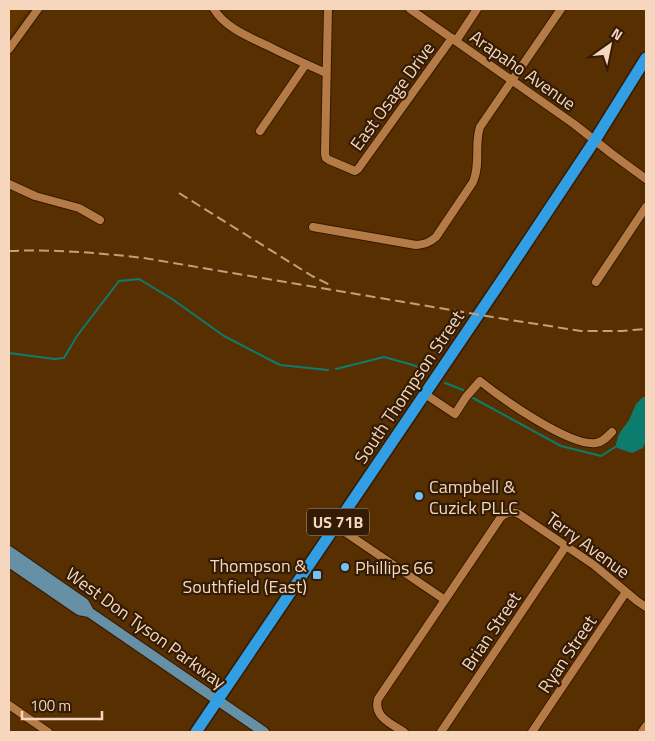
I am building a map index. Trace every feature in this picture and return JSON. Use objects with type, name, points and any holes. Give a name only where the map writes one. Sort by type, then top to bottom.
[{"type":"highway","name":"South Thompson Street","points":[[196,732],[508,271],[646,58]]},
{"type":"main road","name":"West Don Tyson Parkway","points":[[9,551],[84,603],[89,612],[264,732]]},
{"type":"main road","points":[[9,562],[79,610],[89,612]]},
{"type":"street","points":[[9,49],[38,9]]},
{"type":"street","points":[[214,9],[230,26],[249,37],[326,73],[328,9]]},
{"type":"street","name":"Arapaho Avenue","points":[[410,9],[513,80],[646,179]]},
{"type":"street","name":"East Osage Drive","points":[[326,73],[324,154],[329,160],[355,171],[477,9]]},
{"type":"street","points":[[313,227],[416,245],[431,242],[476,175],[477,135],[480,127],[561,9]]},
{"type":"street","points":[[260,131],[306,64]]},
{"type":"street","points":[[9,184],[35,196],[79,208],[100,220]]},
{"type":"street","points":[[596,282],[646,207]]},
{"type":"street","points":[[425,394],[455,414],[480,381],[545,426],[570,436],[592,443],[605,439],[612,432]]},
{"type":"street","name":"Terry Avenue","points":[[446,600],[501,517],[509,512],[514,512],[594,565],[646,607]]},
{"type":"street","points":[[336,526],[446,600],[378,699],[376,709],[382,718],[404,732]]},
{"type":"street","name":"Brian Street","points":[[441,732],[566,546]]},
{"type":"street","name":"Ryan Street","points":[[532,732],[626,592]]},
{"type":"street","points":[[9,704],[48,732]]},
{"type":"street","points":[[642,732],[646,726]]},
{"type":"shaded area","points":[[9,9],[29,9],[9,36]]},
{"type":"water","points":[[643,397],[646,397],[646,440],[643,448],[632,453],[617,448],[616,444],[619,434],[629,420],[636,404]]},
{"type":"waterway","points":[[9,353],[54,359],[64,358],[77,336],[119,281],[139,279],[172,299],[224,336],[280,365],[328,370]]},
{"type":"waterway","points":[[336,369],[384,357],[413,365],[429,372]]},
{"type":"waterway","points":[[445,383],[463,390]]},
{"type":"waterway","points":[[473,398],[561,446],[601,456],[617,446]]},
{"type":"railway","points":[[179,193],[312,276],[330,285]]},
{"type":"railway","points":[[9,251],[76,252],[144,258],[581,331],[646,329]]},
{"type":"place","name":"Campbell & Cuzick PLLC","points":[[419,496]]},
{"type":"place","name":"Phillips 66","points":[[345,567]]},
{"type":"place","name":"Thompson & Southfield (East)","points":[[317,575]]}]
